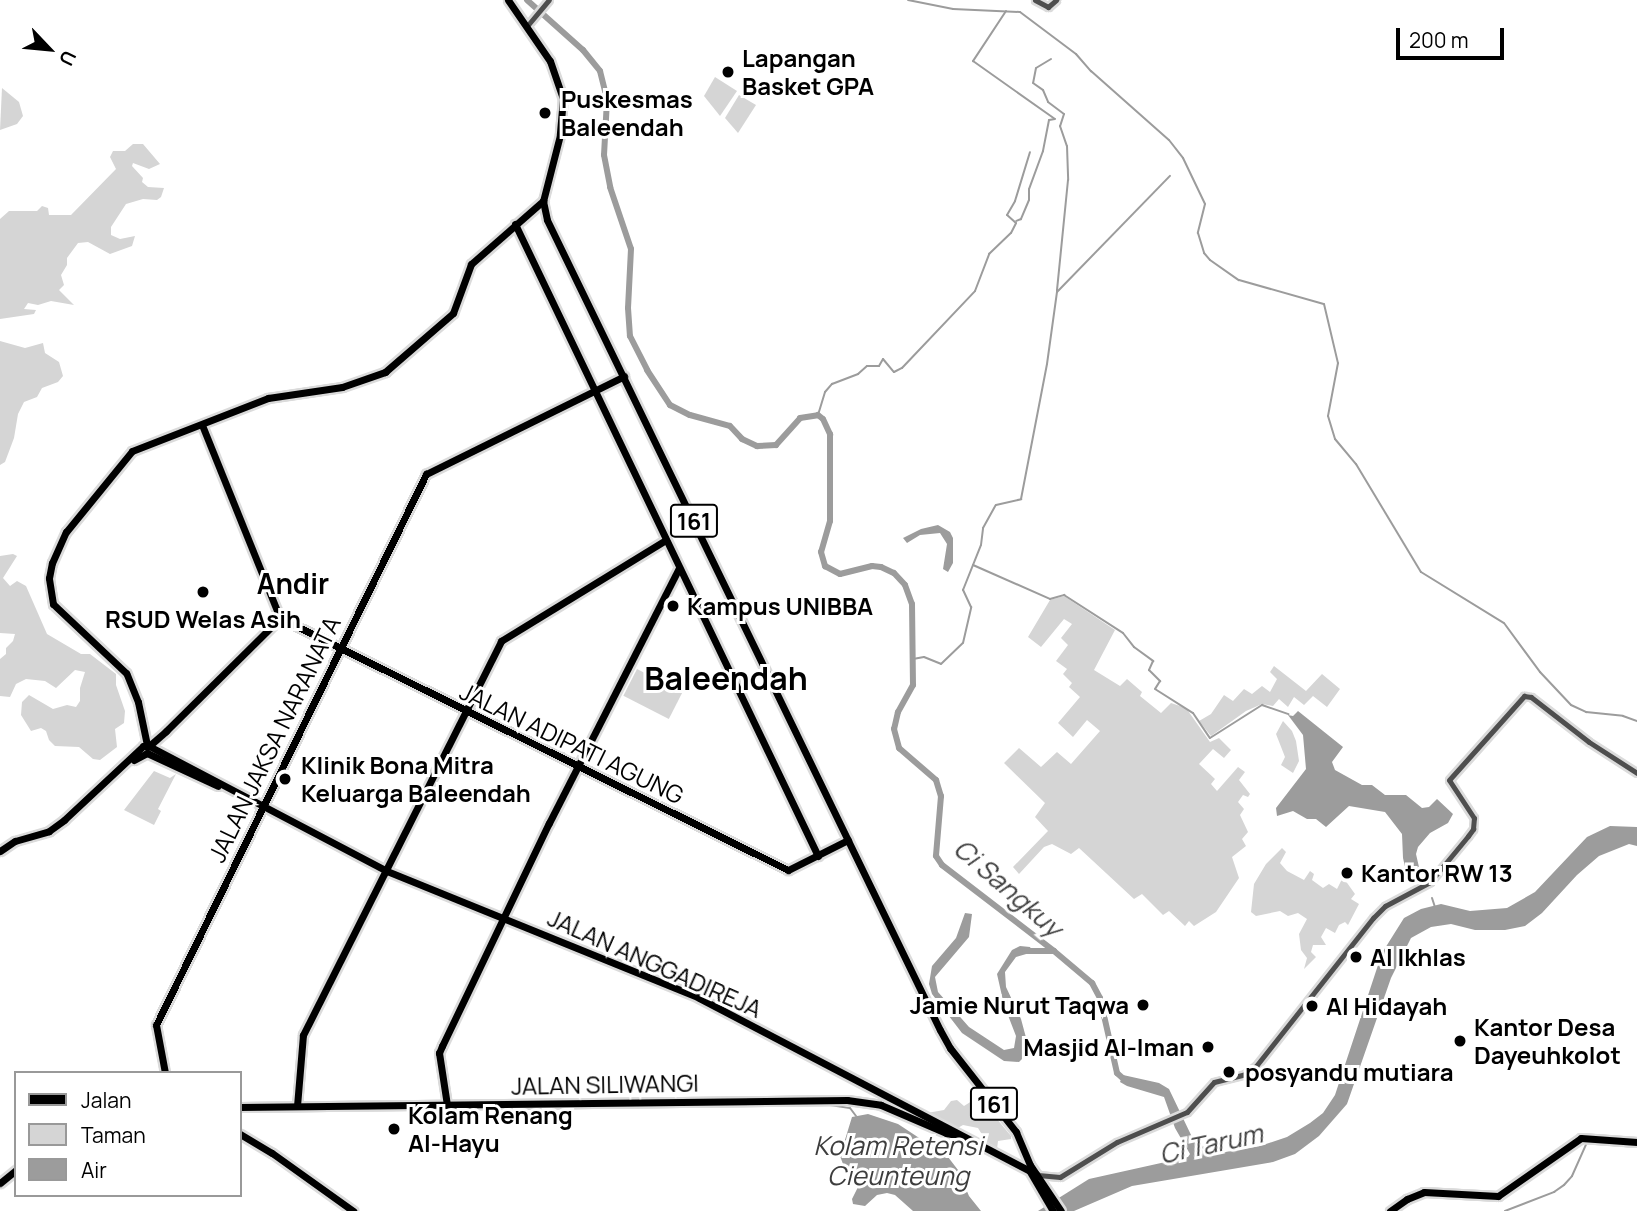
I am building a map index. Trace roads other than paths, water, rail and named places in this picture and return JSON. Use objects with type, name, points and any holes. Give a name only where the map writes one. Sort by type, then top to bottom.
[{"type":"main road","points":[[146,749],[144,729],[126,673],[56,608],[49,592],[52,563],[65,534],[122,460],[139,448],[281,394],[342,387],[385,372],[453,313],[471,264],[543,201],[560,135],[564,104],[557,75],[508,0]]},
{"type":"main road","name":"161","points":[[543,201],[547,220],[950,1048],[1016,1132],[1031,1170],[1053,1211]]},
{"type":"main road","points":[[515,224],[818,856]]},
{"type":"main road","name":"JALAN JAKSA NARANATA","points":[[165,1071],[155,1027],[426,474],[624,376]]},
{"type":"main road","points":[[0,850],[15,841],[37,836],[57,826],[146,749],[279,615],[202,425]]},
{"type":"main road","points":[[297,1106],[303,1035],[501,640],[666,540]]},
{"type":"main road","points":[[447,1105],[439,1053],[578,766],[680,568]]},
{"type":"main road","name":"JALAN ADIPATI AGUNG","points":[[279,615],[466,712],[788,870],[848,840]]},
{"type":"main road","name":"JALAN ANGGADIREJA","points":[[146,749],[252,800],[387,871],[699,998],[1031,1170]]},
{"type":"main road","name":"JALAN SILIWANGI","points":[[242,1107],[847,1100],[881,1105],[946,1133],[965,1136]]},
{"type":"main road","points":[[242,1135],[272,1153],[352,1211]]},
{"type":"main road","points":[[1390,1211],[1407,1199],[1424,1192],[1497,1196],[1581,1138],[1637,1142]]},
{"type":"main road","points":[[0,1183],[14,1172]]},
{"type":"main road","name":"161","points":[[1050,1201],[1061,1211]]},
{"type":"street","points":[[527,26],[549,0]]},
{"type":"street","points":[[1035,0],[1048,7],[1056,0]]},
{"type":"street","points":[[1031,1170],[1058,1178],[1116,1142],[1184,1114],[1214,1082],[1253,1069],[1373,918],[1385,906],[1430,882],[1473,829],[1474,818],[1449,780],[1524,696],[1531,697],[1637,774]]},
{"type":"water","points":[[938,525],[950,532],[953,538],[953,563],[948,572],[943,569],[947,544],[940,533],[920,535],[907,543],[903,538],[921,529]]},
{"type":"water","points":[[1298,711],[1343,747],[1332,762],[1335,770],[1362,785],[1372,785],[1385,795],[1406,795],[1422,808],[1429,807],[1437,799],[1453,814],[1448,823],[1430,833],[1418,847],[1416,854],[1421,876],[1417,882],[1411,884],[1408,880],[1403,858],[1402,834],[1385,812],[1349,806],[1326,827],[1316,819],[1307,819],[1293,811],[1277,816],[1276,808],[1306,769],[1303,735],[1288,715],[1293,716]]},
{"type":"water","points":[[1610,826],[1637,827],[1637,846],[1629,844],[1599,856],[1577,875],[1542,913],[1525,926],[1505,930],[1475,930],[1451,924],[1431,927],[1411,938],[1391,978],[1347,1104],[1319,1136],[1295,1154],[1273,1162],[1132,1186],[1074,1211],[1038,1211],[1089,1179],[1188,1157],[1190,1154],[1175,1128],[1164,1097],[1127,1086],[1120,1082],[1123,1075],[1159,1083],[1169,1089],[1192,1137],[1214,1154],[1260,1146],[1287,1137],[1310,1123],[1323,1113],[1335,1095],[1382,953],[1404,918],[1421,909],[1441,904],[1470,911],[1507,908],[1535,892],[1587,837]]},
{"type":"water","points":[[965,913],[972,914],[969,937],[935,977],[938,992],[969,1027],[1004,1050],[1014,1048],[1016,1036],[1004,1005],[997,974],[1012,950],[1020,946],[1030,947],[1033,952],[1016,957],[1005,972],[1006,987],[1021,1019],[1028,1045],[1027,1054],[1019,1062],[1004,1061],[962,1033],[932,994],[929,984],[932,966],[956,938]]},
{"type":"water","name":"Kolam Retensi Cieunteung","points":[[868,1114],[898,1124],[948,1157],[958,1170],[969,1196],[981,1211],[913,1211],[895,1195],[887,1193],[877,1195],[865,1206],[853,1204],[852,1199],[859,1185],[865,1183],[868,1174],[862,1169],[854,1170],[843,1164],[840,1156],[852,1117]]},
{"type":"waterway","name":"Ci Sangkuy","points":[[527,0],[583,50],[600,71],[607,100],[604,155],[610,187],[631,249],[628,308],[630,336],[647,370],[670,405],[690,415],[730,426],[742,439],[757,446],[776,445],[800,418],[818,415],[823,419],[830,434],[830,521],[821,552],[825,566],[840,574],[872,566],[881,567],[894,573],[905,585],[912,604],[913,685],[898,712],[894,729],[899,748],[936,780],[941,796],[936,856],[942,865],[1092,983],[1100,998],[1117,1073],[1127,1082]]},
{"type":"waterway","points":[[908,0],[953,9],[1020,12],[1076,54],[1091,71],[1169,140],[1183,158],[1205,204],[1198,233],[1204,253],[1210,260],[1239,280],[1324,304],[1338,363],[1328,416],[1335,439],[1356,464],[1421,572],[1504,623],[1540,672],[1571,705],[1586,712],[1623,716],[1637,721]]},
{"type":"waterway","points":[[1006,11],[973,61],[1055,119],[1049,120],[1043,151],[1029,189],[1029,200],[1021,219],[1016,221]]},
{"type":"waterway","points":[[1051,59],[1036,68],[1033,83],[1043,90],[1048,102],[1064,114],[1060,126],[1067,146],[1068,180],[1057,290]]},
{"type":"waterway","points":[[818,415],[825,392],[832,384],[858,374],[867,366],[879,366],[883,359],[894,372],[902,368],[975,291],[989,254],[1011,233],[1016,223],[1007,215],[1015,201],[1030,152]]},
{"type":"waterway","points":[[913,659],[924,657],[941,664],[963,643],[971,607],[963,590],[981,545],[983,528],[996,505],[1021,499],[1047,364],[1057,292],[1170,176]]},
{"type":"waterway","points":[[973,565],[1050,599],[1064,595],[1123,633],[1134,647],[1153,661],[1149,670],[1160,681],[1155,689],[1193,713],[1210,738],[1262,705],[1288,714]]},
{"type":"waterway","points":[[1432,898],[1435,907]]},
{"type":"waterway","points":[[1025,951],[1054,951]]},
{"type":"waterway","points":[[830,1105],[850,1108],[856,1116]]},
{"type":"waterway","points":[[1505,1211],[1554,1192],[1564,1185],[1572,1176],[1587,1143],[1637,1147]]},
{"type":"place","name":"Lapangan Basket GPA","points":[[728,72]]},
{"type":"place","name":"Puskesmas Baleendah","points":[[545,113]]},
{"type":"place","name":"RSUD Welas Asih","points":[[203,592]]},
{"type":"place","name":"Kampus UNIBBA","points":[[673,606]]},
{"type":"place","name":"Klinik Bona Mitra Keluarga Baleendah","points":[[285,779]]},
{"type":"place","name":"Kantor RW 13","points":[[1347,873]]},
{"type":"place","name":"Al Ikhlas","points":[[1356,957]]},
{"type":"place","name":"Jamie Nurut Taqwa","points":[[1143,1005]]},
{"type":"place","name":"Al Hidayah","points":[[1312,1006]]},
{"type":"place","name":"Kantor Desa Dayeuhkolot","points":[[1460,1041]]},
{"type":"place","name":"Masjid Al-Iman","points":[[1208,1047]]},
{"type":"place","name":"posyandu mutiara","points":[[1229,1072]]},
{"type":"place","name":"Kolam Renang Al-Hayu","points":[[394,1129]]},
{"type":"district","name":"Andir","points":[[293,583]]},
{"type":"district","name":"Baleendah","points":[[726,678]]},
{"type":"water label","name":"Ci Tarum","points":[[1211,1144]]}]
